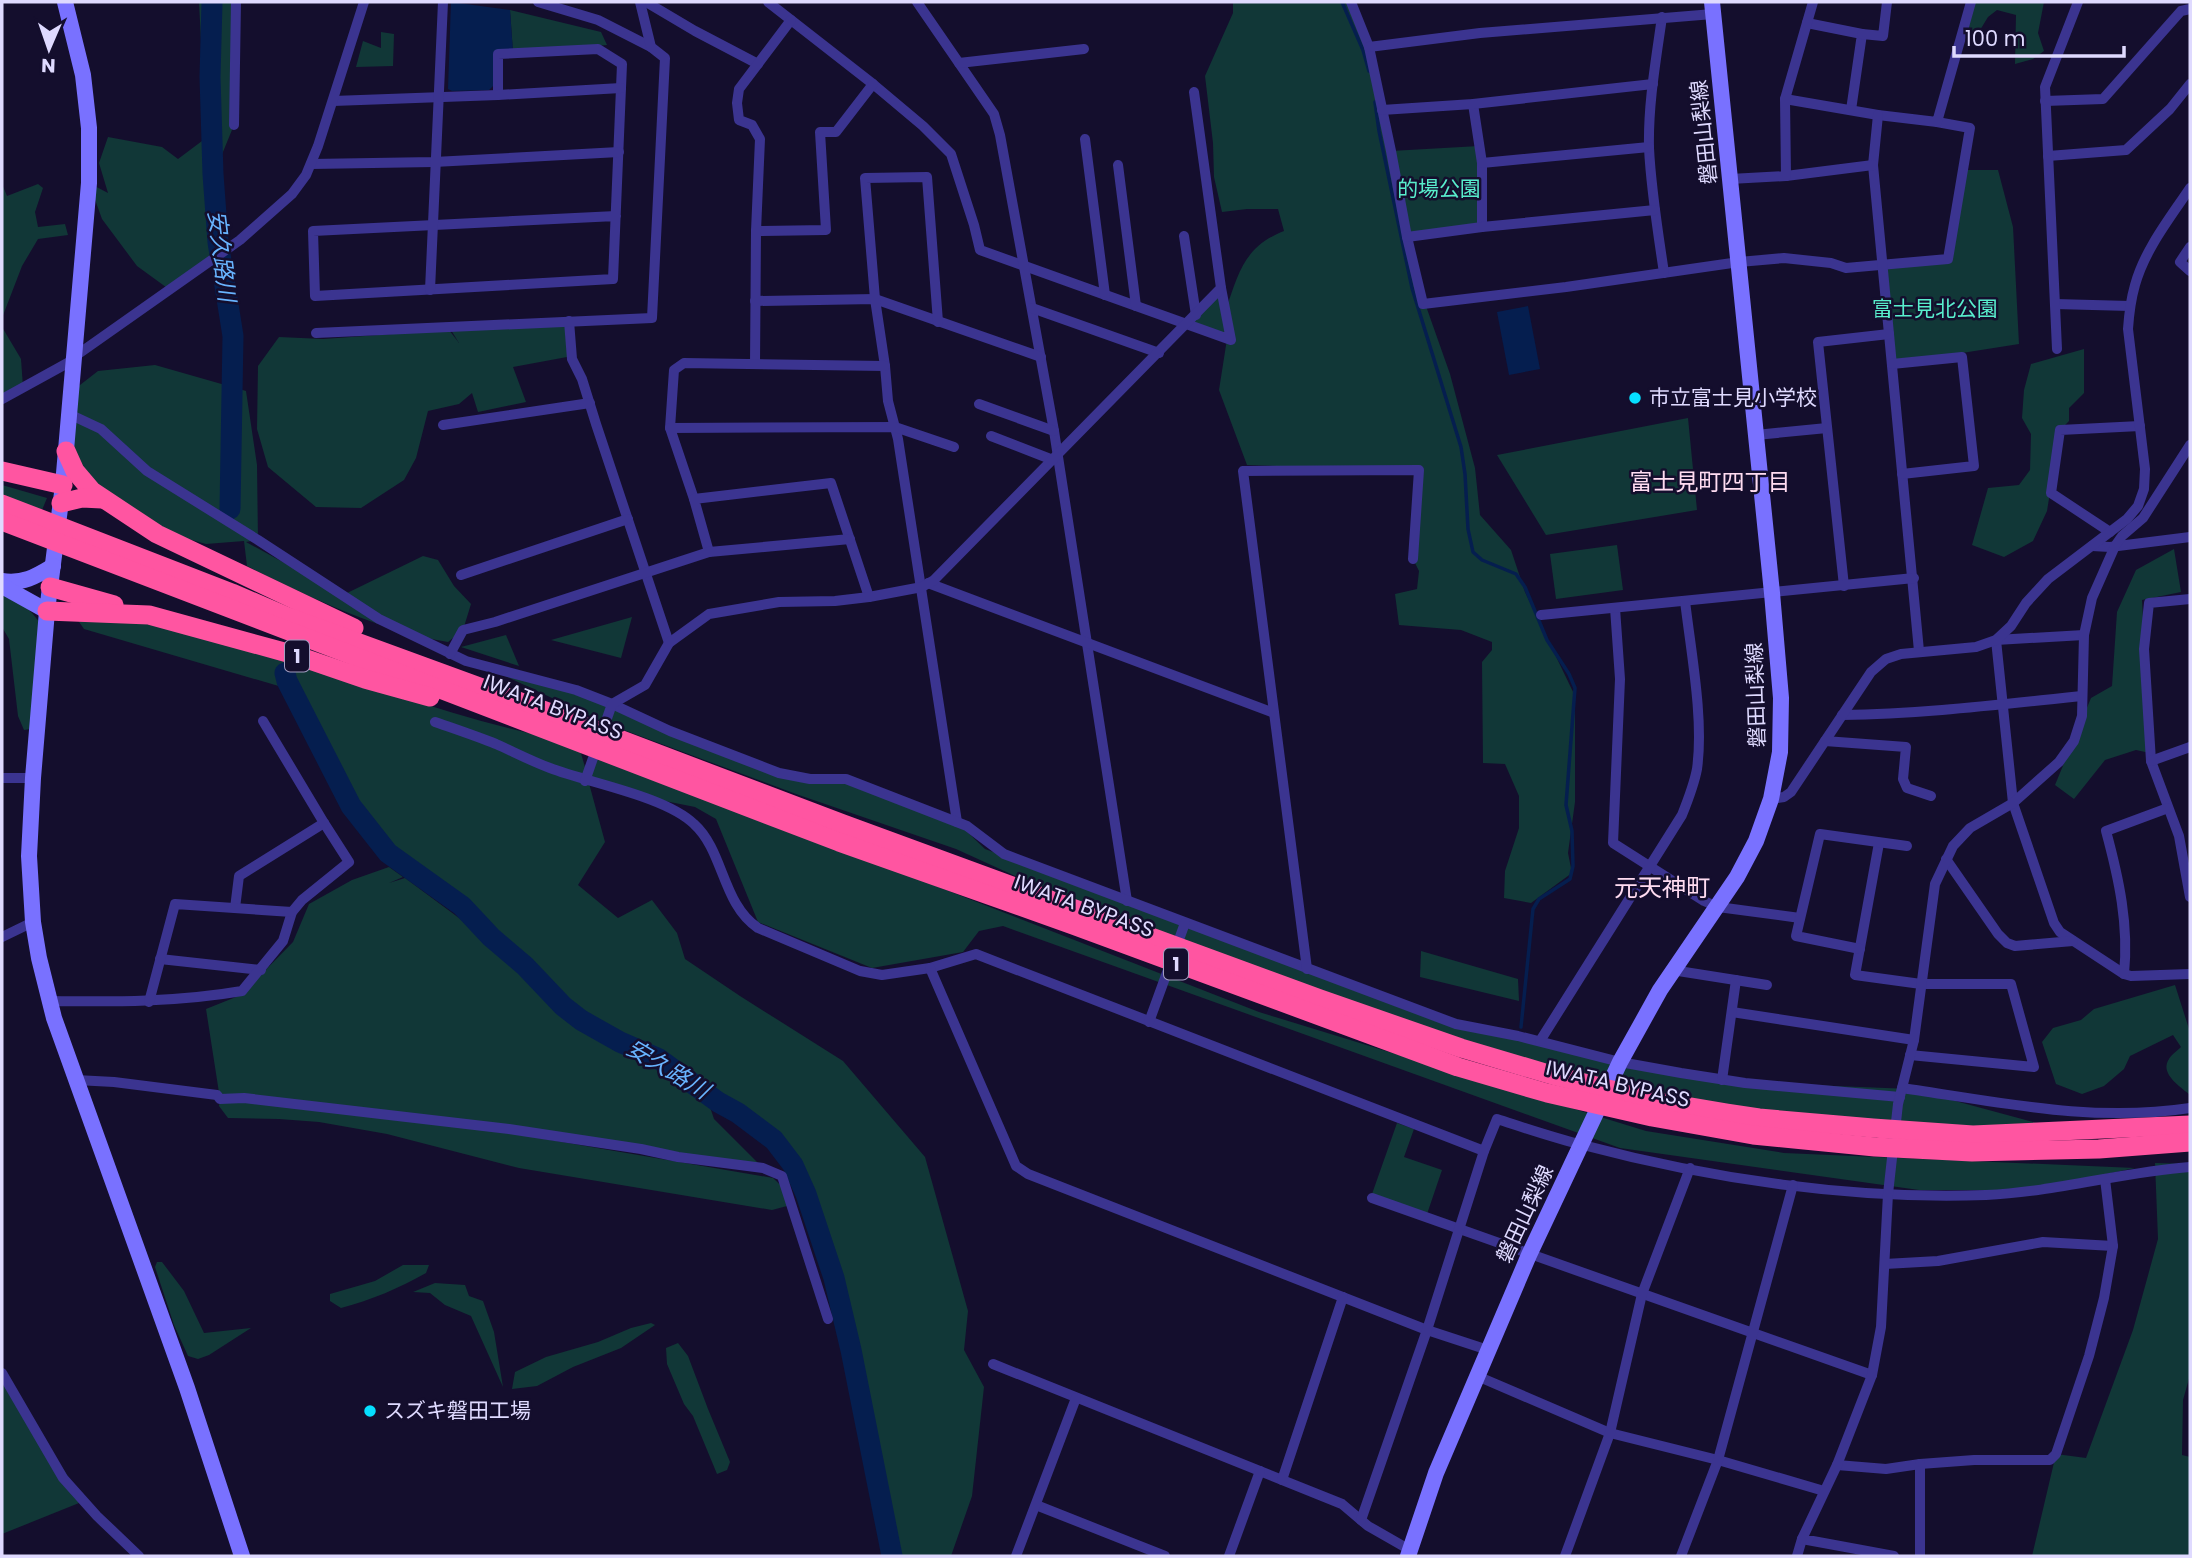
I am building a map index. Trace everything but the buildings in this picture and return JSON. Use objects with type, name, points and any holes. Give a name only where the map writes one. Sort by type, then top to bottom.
[{"type":"highway","points":[[66,451],[75,471],[92,491],[157,534],[545,719]]},
{"type":"highway","points":[[2,471],[62,494],[102,499]]},
{"type":"highway","name":"IWATA BYPASS","points":[[2,504],[232,593],[287,624]]},
{"type":"highway","name":"IWATA BYPASS","points":[[2,521],[242,613],[287,624],[545,719],[839,842],[1073,925],[1392,1044],[1547,1093],[1651,1117],[1767,1137],[1972,1152],[2100,1140],[2190,1125]]},
{"type":"highway","points":[[50,587],[149,615]]},
{"type":"highway","name":"1","points":[[47,611],[149,615],[295,655],[390,685],[545,719]]},
{"type":"highway","points":[[2100,1140],[2190,1119]]},
{"type":"highway","points":[[2100,1140],[2190,1153]]},
{"type":"highway","name":"IWATA BYPASS","points":[[2100,1140],[2190,1142]]},
{"type":"street","points":[[65,2],[83,75],[89,128],[89,183],[62,494],[47,611],[33,778],[29,856],[33,922],[54,1018],[187,1388],[242,1556]]},
{"type":"street","points":[[234,125],[236,2]]},
{"type":"street","points":[[2,399],[74,359],[240,240],[292,194],[311,164],[364,2]]},
{"type":"street","points":[[430,289],[443,2]]},
{"type":"street","points":[[316,333],[652,318],[665,58],[651,47],[598,20],[538,2]]},
{"type":"street","points":[[640,2],[651,47]]},
{"type":"street","points":[[646,2],[758,64]]},
{"type":"street","points":[[768,2],[873,84],[951,154],[980,250],[1136,306],[1192,319],[1231,340],[1221,288],[1194,92]]},
{"type":"street","points":[[918,2],[994,114],[1000,135],[1054,431],[1056,458],[1128,901]]},
{"type":"street","points":[[1351,2],[1369,47],[1423,304],[1566,288],[1739,262],[1784,258],[1831,263],[1846,268],[1948,259],[1970,128],[1878,116],[1784,99]]},
{"type":"street","points":[[1786,176],[1784,99],[1813,2]]},
{"type":"street","points":[[1807,23],[1883,36],[1887,2]]},
{"type":"street","points":[[1937,122],[1971,2]]},
{"type":"street","points":[[2057,349],[2045,87],[2078,2]]},
{"type":"street","points":[[1369,47],[1479,33],[1662,17],[1712,8]]},
{"type":"street","name":"磐田山梨線","points":[[1414,1554],[1436,1473],[1529,1255],[1619,1066],[1672,970],[1737,877],[1756,841],[1771,799],[1780,752],[1781,698],[1712,8]]},
{"type":"street","points":[[2045,101],[2104,99],[2181,11],[2190,9]]},
{"type":"street","points":[[1662,17],[1653,84],[1649,146],[1664,273]]},
{"type":"street","points":[[755,364],[755,231],[760,139],[752,125],[738,120],[737,103],[739,89],[791,20]]},
{"type":"street","points":[[1851,110],[1862,34]]},
{"type":"street","points":[[498,95],[498,54],[598,49],[622,64],[614,279],[315,296],[313,231],[616,216]]},
{"type":"street","points":[[959,63],[1084,49]]},
{"type":"street","points":[[755,231],[826,230],[820,132],[836,132],[873,84]]},
{"type":"street","points":[[1382,110],[1473,104],[1653,84]]},
{"type":"street","points":[[2048,156],[2126,150],[2170,109],[2190,84]]},
{"type":"street","points":[[332,101],[621,88]]},
{"type":"street","points":[[1473,104],[1482,163],[1482,227]]},
{"type":"street","points":[[1878,116],[1873,165],[1919,651]]},
{"type":"street","points":[[1085,139],[1105,295]]},
{"type":"street","points":[[1482,163],[1649,146]]},
{"type":"street","points":[[311,164],[435,162],[619,152]]},
{"type":"street","points":[[1118,165],[1136,306]]},
{"type":"street","points":[[1730,179],[1786,176],[1873,165]]},
{"type":"street","points":[[938,322],[927,177],[865,178],[875,299],[886,366],[888,401],[925,585],[957,822]]},
{"type":"street","points":[[1996,640],[2011,626],[2026,603],[2048,579],[2138,506],[2144,489],[2145,469],[2128,329],[2130,306],[2135,283],[2144,262],[2186,203],[2190,188]]},
{"type":"street","points":[[1407,237],[1655,210]]},
{"type":"street","points":[[1184,236],[1192,319]]},
{"type":"street","points":[[2190,247],[2180,262],[2190,271]]},
{"type":"street","points":[[585,780],[612,704],[645,685],[669,643],[709,614],[779,602],[835,601],[869,597],[925,585],[934,580],[1221,288]]},
{"type":"street","points":[[755,301],[875,299],[1041,357]]},
{"type":"street","points":[[2055,304],[2130,306]]},
{"type":"street","points":[[1032,307],[1159,352]]},
{"type":"street","points":[[569,321],[572,359],[582,379],[669,643]]},
{"type":"street","points":[[1844,586],[1818,342],[1889,334]]},
{"type":"street","points":[[1892,364],[1962,357],[1974,466],[1902,474]]},
{"type":"street","points":[[709,552],[670,428],[674,370],[684,363],[886,366]]},
{"type":"street","points":[[443,425],[590,403]]},
{"type":"street","points":[[979,404],[1054,431]]},
{"type":"street","points":[[69,414],[101,429],[147,471],[379,619],[450,654],[466,661],[576,690],[670,731],[779,773],[810,779],[846,779],[967,826],[1004,855],[1456,1024],[1540,1041],[1619,1066],[1818,1091],[2043,1110],[2158,1113],[2190,1108]]},
{"type":"street","points":[[2109,532],[2051,493],[2060,430],[2140,426]]},
{"type":"street","points":[[670,428],[895,427],[954,447]]},
{"type":"street","points":[[1756,435],[1827,428]]},
{"type":"street","points":[[991,436],[1056,458]]},
{"type":"street","points":[[1797,1556],[1802,1539],[1837,1465],[1872,1375],[1881,1327],[1888,1190],[1900,1096],[1914,1040],[1935,884],[1952,846],[1970,828],[2013,803],[2059,762],[2074,741],[2082,716],[2084,635],[2092,598],[2115,546],[2122,536],[2143,518],[2190,445]]},
{"type":"street","points":[[1307,969],[1243,471],[1419,470],[1413,559]]},
{"type":"street","points":[[694,499],[831,483],[869,597]]},
{"type":"street","points":[[461,575],[628,519]]},
{"type":"street","points":[[2092,546],[2115,546],[2190,537]]},
{"type":"street","points":[[450,654],[463,630],[709,552],[849,539]]},
{"type":"street","points":[[2,580],[17,583],[34,578],[53,566]]},
{"type":"street","points":[[1541,615],[1914,578]]},
{"type":"street","points":[[925,585],[1274,713]]},
{"type":"street","points":[[2,586],[47,611]]},
{"type":"street","points":[[2190,599],[2149,603],[2144,649],[2151,761],[2179,836],[2190,897]]},
{"type":"street","points":[[1540,1041],[1682,816],[1697,770],[1698,717],[1685,601]]},
{"type":"street","points":[[1615,608],[1620,679],[1613,843],[1704,901],[1718,906],[1800,918]]},
{"type":"street","points":[[1771,799],[1784,797],[1791,792],[1871,672],[1886,659],[1919,651],[1976,647],[1996,640],[2084,635]]},
{"type":"street","points":[[1996,640],[2013,803],[2054,923],[2060,932],[2124,974],[2190,974]]},
{"type":"street","points":[[1842,715],[1875,715],[2082,696]]},
{"type":"street","points":[[50,1001],[149,1002],[242,991],[283,942],[292,912],[302,900],[349,862],[263,721]]},
{"type":"street","points":[[435,722],[493,743],[547,768],[672,809],[693,822],[707,838],[732,895],[750,922],[758,928],[860,971],[882,975],[930,968],[976,954],[1484,1151]]},
{"type":"street","points":[[1825,741],[1906,747],[1903,779],[1907,788],[1931,796]]},
{"type":"street","points":[[2151,761],[2190,747]]},
{"type":"street","points":[[2,778],[33,778]]},
{"type":"street","points":[[2124,974],[2126,926],[2120,883],[2106,831],[2168,808]]},
{"type":"street","points":[[235,908],[239,876],[324,823]]},
{"type":"street","points":[[1860,949],[1796,936],[1820,834],[1907,846]]},
{"type":"street","points":[[1878,843],[1855,975],[1921,984],[2011,984],[2034,1067],[1910,1055]]},
{"type":"street","points":[[1947,859],[2007,943],[2015,946],[2073,941]]},
{"type":"street","points":[[149,1002],[175,904],[292,912]]},
{"type":"street","points":[[2,937],[33,922]]},
{"type":"street","points":[[1149,1022],[1185,922]]},
{"type":"street","points":[[160,959],[261,970]]},
{"type":"street","points":[[930,968],[1016,1166],[1037,1177],[1427,1330],[1488,1350]]},
{"type":"street","points":[[1672,970],[1767,985]]},
{"type":"street","points":[[1722,1080],[1736,980]]},
{"type":"street","points":[[1732,1012],[1914,1040]]},
{"type":"street","points":[[76,1080],[217,1095],[220,1099],[244,1098],[509,1129],[763,1168],[782,1175],[828,1319]]},
{"type":"street","points":[[1361,1520],[1497,1119],[1690,1168],[1793,1185],[1989,1195],[2190,1167]]},
{"type":"street","points":[[1565,1556],[1610,1433],[1642,1294],[1690,1168]]},
{"type":"street","points":[[1837,1465],[1886,1469],[1974,1460],[2050,1460],[2056,1454],[2090,1356],[2104,1298],[2113,1246],[2105,1179]]},
{"type":"street","points":[[1681,1556],[1718,1460],[1793,1185]]},
{"type":"street","points":[[1372,1198],[1872,1375]]},
{"type":"street","points":[[1885,1264],[1938,1261],[2043,1242],[2113,1246]]},
{"type":"street","points":[[1282,1480],[1343,1297]]},
{"type":"street","points":[[993,1364],[1342,1504],[1368,1526],[1414,1554]]},
{"type":"street","points":[[2,1373],[63,1478],[97,1516],[139,1556]]},
{"type":"street","points":[[1477,1376],[1610,1433],[1718,1460],[1824,1491]]},
{"type":"street","points":[[1016,1556],[1076,1398]]},
{"type":"street","points":[[1920,1464],[1920,1556]]},
{"type":"street","points":[[1229,1556],[1260,1471]]},
{"type":"street","points":[[1036,1505],[1165,1556]]},
{"type":"street","points":[[1802,1539],[1894,1556]]},
{"type":"green space","points":[[199,2],[236,2],[234,125],[207,191],[217,206],[211,261],[170,290],[137,266],[102,219],[89,183],[108,193],[99,163],[108,137],[162,147],[178,159],[206,138]]},
{"type":"green space","name":"的場公園","points":[[1233,2],[1350,2],[1369,47],[1391,151],[1479,146],[1482,227],[1406,235],[1403,241],[1450,374],[1475,468],[1480,515],[1511,550],[1525,592],[1575,696],[1575,802],[1568,853],[1572,873],[1531,903],[1504,898],[1505,871],[1519,828],[1519,796],[1505,764],[1483,763],[1482,662],[1492,650],[1492,642],[1461,630],[1399,625],[1395,594],[1417,589],[1419,571],[1413,559],[1419,471],[1247,465],[1219,390],[1227,339],[1188,324],[1222,293],[1226,309],[1240,272],[1251,253],[1271,237],[1284,231],[1278,209],[1222,212],[1214,177],[1205,76],[1233,13]]},
{"type":"green space","points":[[1973,2],[2044,2],[2038,33],[2044,51],[2033,59],[2015,64],[2016,15],[1997,10],[1988,17],[1977,35],[1970,34],[1967,29]]},
{"type":"green space","points":[[510,10],[601,32],[607,45],[513,53]]},
{"type":"green space","points":[[381,32],[394,34],[393,66],[356,67],[363,41],[381,48]]},
{"type":"green space","name":"富士見北公園","points":[[1963,170],[1998,170],[2013,227],[2019,344],[1892,364],[1882,265],[1948,259]]},
{"type":"green space","points":[[2,184],[7,196],[38,184],[43,188],[35,212],[38,227],[65,224],[68,235],[38,239],[22,266],[2,318]]},
{"type":"green space","points":[[569,326],[567,357],[513,367],[526,402],[478,412],[472,393],[459,404],[428,411],[416,458],[404,480],[361,508],[316,507],[268,467],[257,429],[258,366],[279,337],[323,339],[449,330],[459,343],[451,330]]},
{"type":"green space","points":[[2,327],[21,359],[23,387],[2,399]]},
{"type":"green space","points":[[2084,349],[2084,393],[2069,408],[2069,421],[2060,430],[2047,511],[2033,541],[2004,557],[1972,545],[1988,488],[2019,485],[2030,470],[2031,434],[2022,418],[2024,390],[2031,364]]},
{"type":"green space","points":[[155,365],[246,391],[257,465],[258,540],[246,542],[343,595],[423,556],[438,560],[454,586],[471,604],[463,630],[448,642],[370,621],[320,601],[247,566],[244,541],[206,544],[145,527],[102,499],[66,451],[71,392],[98,371]]},
{"type":"green space","points":[[1688,418],[1697,510],[1546,535],[1497,455]]},
{"type":"green space","points":[[2,485],[47,498],[42,510],[2,498]]},
{"type":"green space","points":[[1617,545],[1623,590],[1556,599],[1550,554]]},
{"type":"green space","points":[[2174,549],[2181,592],[2142,600],[2150,753],[2136,750],[2105,760],[2074,799],[2055,785],[2091,698],[2112,686],[2117,612],[2136,570]]},
{"type":"green space","points":[[2,586],[32,613],[45,629],[37,728],[24,730],[18,716],[9,639],[2,627]]},
{"type":"green space","points":[[108,613],[261,654],[466,717],[578,743],[587,774],[595,753],[1259,1012],[1646,1131],[1784,1153],[2135,1168],[2029,1190],[1919,1190],[1620,1148],[1003,926],[979,931],[963,952],[872,968],[758,922],[716,819],[695,807],[635,795],[587,776],[605,842],[578,885],[618,918],[652,900],[677,933],[685,959],[843,1061],[925,1157],[968,1311],[964,1350],[984,1387],[972,1496],[951,1556],[901,1556],[885,1476],[813,1191],[766,1134],[677,1071],[587,1018],[559,995],[532,962],[492,930],[448,884],[402,856],[360,816],[327,756],[299,692],[84,629],[77,619]]},
{"type":"green space","points":[[632,617],[621,658],[551,640]]},
{"type":"green space","points":[[506,635],[519,666],[461,647]]},
{"type":"green space","points":[[486,667],[626,710],[746,761],[814,779],[861,785],[957,822],[985,849],[1414,1009],[1505,1034],[1734,1082],[1911,1089],[2066,1131],[1727,1113],[1635,1096],[1140,933],[956,849],[796,794],[605,723]]},
{"type":"green space","points":[[389,867],[403,877],[389,883],[405,878],[486,938],[567,1021],[656,1065],[708,1101],[714,1119],[763,1168],[474,1127],[773,1178],[792,1196],[787,1206],[772,1210],[519,1168],[387,1134],[319,1122],[228,1118],[219,1106],[206,1009],[241,995],[293,942],[309,904],[352,880]]},
{"type":"green space","points":[[1421,951],[1518,979],[1519,1001],[1420,977]]},
{"type":"green space","points":[[2175,985],[2190,1032],[2190,1095],[2172,1080],[2167,1070],[2170,1058],[2181,1047],[2173,1035],[2130,1056],[2124,1069],[2104,1086],[2082,1094],[2056,1084],[2042,1042],[2053,1028],[2081,1020],[2094,1009]]},
{"type":"green space","points":[[1397,1123],[1414,1129],[1404,1157],[1442,1170],[1427,1214],[1372,1194]]},
{"type":"green space","points":[[2155,1163],[2190,1164],[2190,1375],[2183,1400],[2182,1455],[2190,1457],[2190,1556],[2032,1556],[2056,1454],[2086,1458],[2133,1330],[2158,1239]]},
{"type":"green space","points":[[157,1262],[162,1262],[184,1291],[204,1333],[251,1328],[209,1355],[198,1359],[188,1356],[174,1325],[155,1267]]},
{"type":"green space","points":[[403,1265],[429,1265],[426,1273],[374,1297],[341,1308],[330,1301],[330,1294],[375,1281]]},
{"type":"green space","points":[[435,1283],[465,1285],[469,1296],[483,1301],[494,1332],[503,1387],[471,1316],[445,1305],[430,1293],[413,1292]]},
{"type":"green space","points":[[651,1323],[655,1325],[621,1348],[573,1367],[537,1386],[512,1389],[515,1372],[546,1357]]},
{"type":"green space","points":[[678,1343],[688,1356],[730,1462],[727,1470],[717,1474],[693,1416],[684,1404],[667,1364],[666,1348]]},
{"type":"green space","points":[[2,1375],[84,1501],[2,1534]]},
{"type":"water","points":[[451,2],[510,10],[513,52],[494,53],[494,85],[489,90],[448,89]]},
{"type":"water","points":[[1528,306],[1540,369],[1509,375],[1497,312]]},
{"type":"waterway","name":"安久路川","points":[[212,2],[210,77],[213,174],[218,242],[233,336],[230,509]]},
{"type":"waterway","points":[[1342,2],[1369,71]]},
{"type":"waterway","points":[[1375,102],[1412,288],[1461,447],[1468,529],[1473,552],[1482,560],[1516,574],[1525,587],[1547,640],[1575,688],[1566,805],[1572,831],[1573,866],[1570,879],[1539,899],[1533,909],[1521,1027]]},
{"type":"waterway","name":"安久路川","points":[[285,673],[351,806],[388,853],[462,906],[563,1006],[581,1020],[620,1042],[659,1059],[718,1102],[738,1113],[774,1140],[793,1165],[806,1194],[834,1278],[892,1556]]},
{"type":"place","name":"市立富士見小学校","points":[[1635,398]]},
{"type":"place","name":"スズキ磐田工場","points":[[370,1411]]},
{"type":"district","name":"富士見町四丁目","points":[[1710,482]]},
{"type":"district","name":"元天神町","points":[[1662,888]]}]
